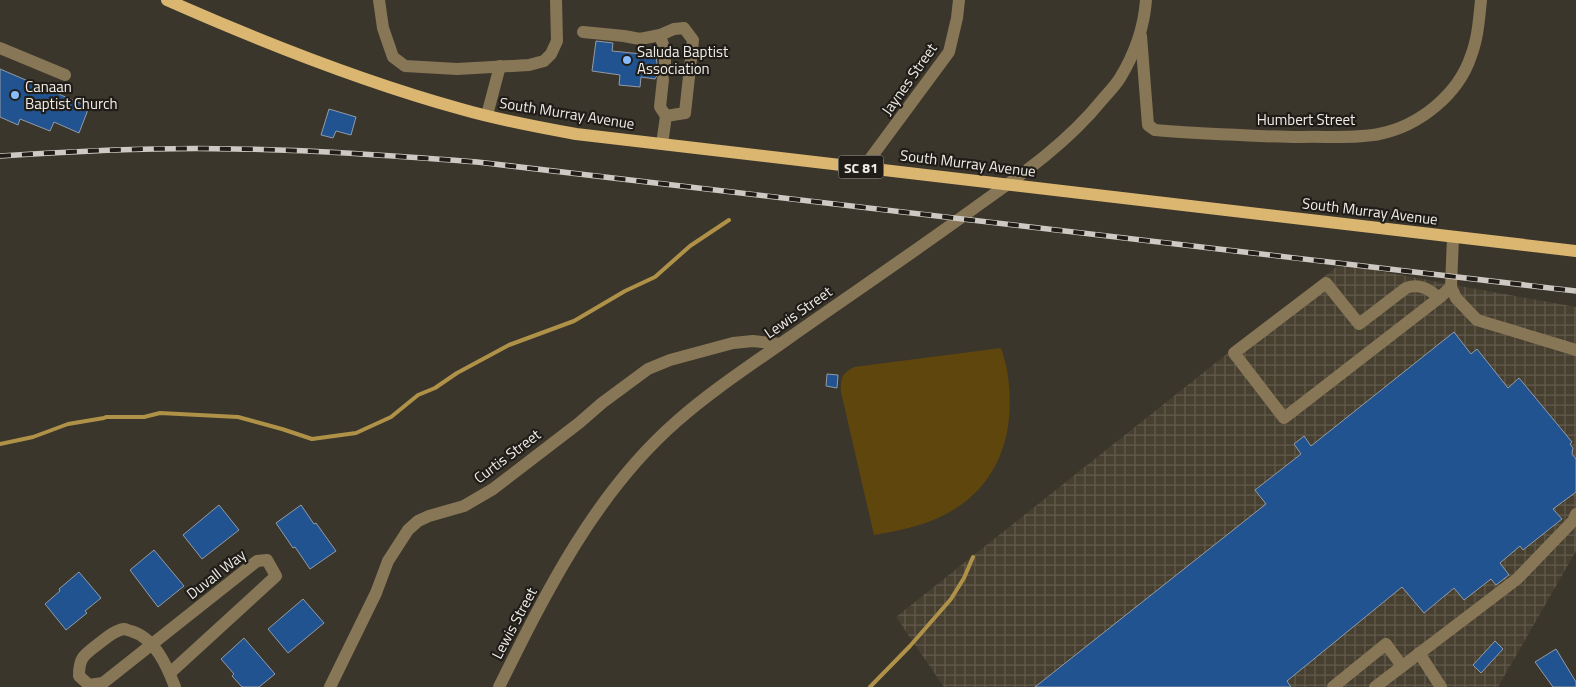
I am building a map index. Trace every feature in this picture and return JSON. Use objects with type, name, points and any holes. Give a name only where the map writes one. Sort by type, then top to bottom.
[{"type":"main road","name":"South Murray Avenue","points":[[166,0],[321,64],[417,96],[487,116],[576,134],[1576,251]]},
{"type":"street","points":[[379,0],[383,28],[393,57],[405,66],[457,69],[529,66],[544,61],[551,54],[557,41],[556,0]]},
{"type":"street","name":"Jaynes Street","points":[[864,167],[949,52],[957,18],[958,0]]},
{"type":"street","name":"Lewis Street","points":[[499,687],[532,620],[573,548],[616,484],[675,423],[726,382],[900,262],[1008,184],[1067,138],[1120,79],[1135,48],[1145,14],[1146,0]]},
{"type":"street","name":"Humbert Street","points":[[1140,30],[1148,126],[1156,130],[1274,137],[1361,136],[1397,129],[1415,120],[1436,106],[1453,88],[1472,54],[1479,23],[1481,0]]},
{"type":"street","points":[[583,32],[640,39],[684,28],[693,40],[685,113],[666,116]]},
{"type":"street","points":[[660,35],[665,52],[660,107],[666,116],[662,144]]},
{"type":"street","points":[[0,48],[65,75]]},
{"type":"street","points":[[487,116],[500,66]]},
{"type":"street","points":[[1453,237],[1451,287],[1456,298],[1477,320],[1576,350]]},
{"type":"street","points":[[1439,298],[1428,289],[1412,285],[1359,324],[1326,283],[1234,354],[1284,418],[1439,298],[1451,287]]},
{"type":"street","name":"Curtis Street","points":[[330,687],[376,593],[388,561],[408,530],[418,522],[429,516],[464,506],[493,489],[648,369],[670,360],[733,343],[753,341],[780,344]]},
{"type":"street","points":[[1375,687],[1517,579],[1573,521],[1576,514]]},
{"type":"street","name":"Duvall Way","points":[[170,673],[276,576],[267,560],[257,561],[153,644],[103,683],[89,685],[79,676],[79,664],[86,653],[111,635],[124,629],[137,633],[153,644],[170,673],[175,687]]},
{"type":"street","points":[[1334,687],[1386,644],[1402,666]]},
{"type":"street","points":[[1419,653],[1441,687]]},
{"type":"shaded area","points":[[1340,264],[1576,307],[1576,551],[1498,687],[944,687],[896,617]]},
{"type":"shaded area","points":[[1001,348],[1008,377],[1009,420],[1005,441],[989,477],[960,506],[940,517],[916,526],[874,535],[841,392],[844,374],[854,367]]},
{"type":"building","name":"Saluda Baptist Association","points":[[596,41],[613,43],[612,51],[642,54],[643,48],[656,49],[659,72],[655,79],[641,77],[640,87],[619,85],[620,75],[592,71]]},
{"type":"building","name":"Canaan Baptist Church","points":[[0,69],[89,107],[79,133],[54,122],[50,131],[20,119],[18,125],[0,117]]},
{"type":"building","points":[[329,109],[356,117],[351,135],[336,131],[333,138],[321,135]]},
{"type":"building","points":[[1454,332],[1471,354],[1477,349],[1508,388],[1519,378],[1572,442],[1570,444],[1573,448],[1572,454],[1576,459],[1576,492],[1553,509],[1562,519],[1523,550],[1520,546],[1500,563],[1509,575],[1496,585],[1491,579],[1464,600],[1454,588],[1424,613],[1402,587],[1287,681],[1291,687],[1035,687],[1266,504],[1255,490],[1301,454],[1294,444],[1304,436],[1311,446]]},
{"type":"building","points":[[827,374],[838,375],[837,388],[826,386]]},
{"type":"building","points":[[219,505],[239,530],[202,559],[183,535]]},
{"type":"building","points":[[301,505],[336,551],[310,569],[276,523]]},
{"type":"building","points":[[154,550],[184,586],[158,607],[130,570]]},
{"type":"building","points":[[79,572],[101,598],[85,611],[87,613],[66,630],[45,604]]},
{"type":"building","points":[[303,599],[324,623],[288,653],[268,629]]},
{"type":"building","points":[[244,638],[275,674],[259,687],[242,687],[221,659]]},
{"type":"building","points":[[1495,641],[1503,649],[1481,673],[1473,665]]},
{"type":"building","points":[[1556,649],[1576,682],[1576,687],[1553,687],[1535,662]]},
{"type":"waterway","points":[[0,444],[33,437],[68,424],[106,417],[144,417],[160,413],[238,417],[312,439],[356,433],[391,417],[418,395],[435,388],[457,373],[509,345],[574,321],[625,291],[655,277],[690,246],[729,220]]},
{"type":"waterway","points":[[870,687],[910,646],[951,599],[964,578],[973,557]]},
{"type":"railway","points":[[0,156],[118,150],[206,149],[326,152],[477,162],[1576,291]]},
{"type":"place","name":"Saluda Baptist Association","points":[[627,60]]},
{"type":"place","name":"Canaan Baptist Church","points":[[15,95]]}]
